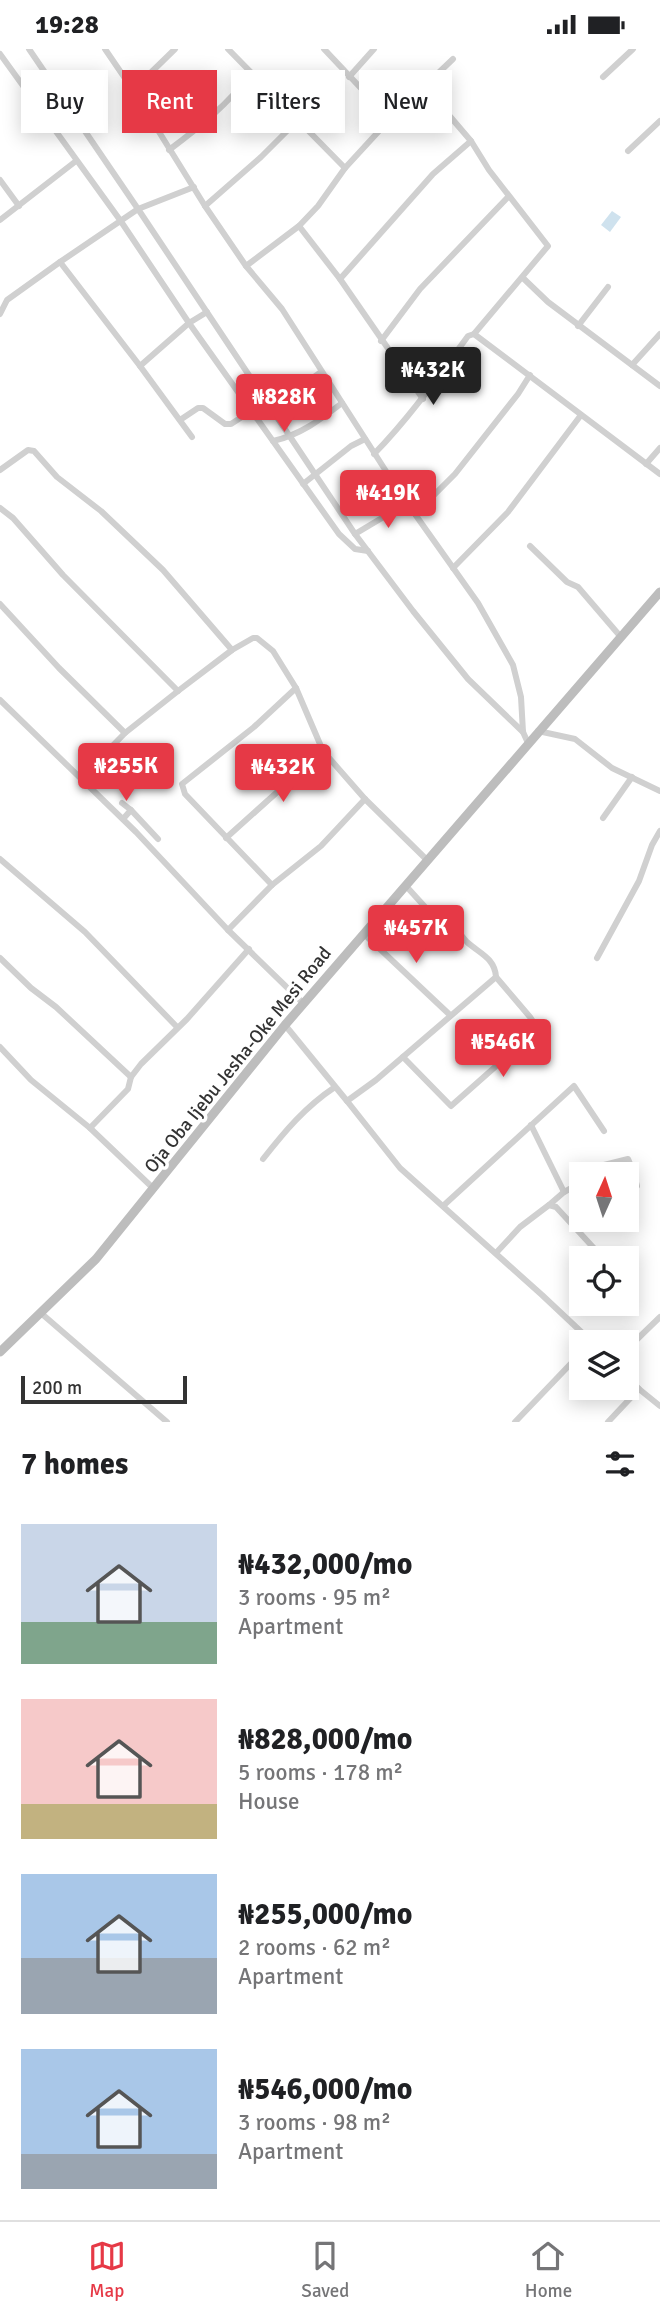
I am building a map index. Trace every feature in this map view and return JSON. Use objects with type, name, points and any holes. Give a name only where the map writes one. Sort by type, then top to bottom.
[{"type":"main road","name":"Oja Oba Ijebu Jesha-Oke Mesi Road","points":[[0,1352],[96,1259],[285,1025],[660,592]]},
{"type":"street","points":[[29,49],[355,534],[468,679],[523,732],[528,743]]},
{"type":"street","points":[[105,49],[122,74]]},
{"type":"street","points":[[153,70],[175,49]]},
{"type":"street","points":[[228,49],[249,70]]},
{"type":"street","points":[[324,49],[359,87]]},
{"type":"street","points":[[349,77],[374,49]]},
{"type":"street","points":[[603,77],[633,49]]},
{"type":"street","points":[[0,54],[120,220],[303,484],[346,542],[355,549],[368,551]]},
{"type":"street","points":[[442,70],[453,59]]},
{"type":"street","points":[[169,151],[213,117],[231,99]]},
{"type":"street","points":[[374,454],[423,398],[468,336],[474,334],[548,246],[508,197],[471,141],[452,118]]},
{"type":"street","points":[[628,151],[660,121]]},
{"type":"street","points":[[158,133],[246,266],[282,309],[374,454],[478,603],[513,665],[522,697],[523,732]]},
{"type":"street","points":[[205,206],[285,133]]},
{"type":"street","points":[[311,133],[345,168]]},
{"type":"street","points":[[246,266],[299,226],[377,133]]},
{"type":"street","points":[[340,279],[433,174],[471,141]]},
{"type":"street","points":[[0,220],[76,161]]},
{"type":"street","points":[[0,180],[19,206]]},
{"type":"street","points":[[0,314],[7,300],[120,220],[138,209],[194,187]]},
{"type":"street","points":[[381,341],[421,289],[508,197]]},
{"type":"street","points":[[299,226],[340,279],[423,398]]},
{"type":"street","points":[[60,262],[192,437]]},
{"type":"street","points":[[523,278],[578,326],[660,386]]},
{"type":"street","points":[[578,326],[608,287]]},
{"type":"street","points":[[140,366],[189,323],[207,312]]},
{"type":"street","points":[[474,334],[660,474]]},
{"type":"street","points":[[632,365],[660,334]]},
{"type":"street","points":[[274,414],[278,403],[321,372]]},
{"type":"street","points":[[415,514],[455,474],[530,375]]},
{"type":"street","points":[[273,441],[290,437],[315,424],[342,403]]},
{"type":"street","points":[[180,420],[198,408],[203,408],[225,424],[230,424],[251,411]]},
{"type":"street","points":[[453,568],[508,512],[581,415]]},
{"type":"street","points":[[303,484],[351,446],[365,439]]},
{"type":"street","points":[[646,464],[660,448]]},
{"type":"street","points":[[0,470],[28,450],[34,451],[57,477],[101,511],[163,570],[232,650]]},
{"type":"street","points":[[355,534],[407,503]]},
{"type":"street","points":[[0,507],[178,691]]},
{"type":"street","points":[[530,547],[567,583],[578,587],[620,636]]},
{"type":"street","points":[[0,604],[125,733]]},
{"type":"street","points":[[81,778],[125,733],[178,691],[232,650],[253,638],[262,640],[273,651],[296,688],[323,751],[365,799],[428,861]]},
{"type":"street","points":[[272,885],[185,795],[182,784],[254,727],[296,688]]},
{"type":"street","points":[[0,700],[123,819],[228,930],[304,1004]]},
{"type":"street","points":[[538,731],[575,739],[605,763],[660,791]]},
{"type":"street","points":[[226,838],[323,751]]},
{"type":"street","points":[[603,818],[632,777]]},
{"type":"street","points":[[228,930],[272,885],[321,846],[365,799]]},
{"type":"street","points":[[122,803],[158,839]]},
{"type":"street","points":[[123,819],[131,810]]},
{"type":"street","points":[[597,958],[639,881],[660,831]]},
{"type":"street","points":[[0,859],[85,932],[177,1027]]},
{"type":"street","points":[[403,1057],[451,1106],[538,1029],[496,977],[487,956],[468,943],[456,929],[440,932],[426,916],[426,908],[406,886]]},
{"type":"street","points":[[364,935],[450,1015]]},
{"type":"street","points":[[90,1128],[128,1089],[131,1077],[249,949]]},
{"type":"street","points":[[0,958],[131,1077]]},
{"type":"street","points":[[347,1101],[496,977]]},
{"type":"street","points":[[285,1025],[400,1168],[577,1330]]},
{"type":"street","points":[[0,1047],[31,1080],[90,1128],[154,1189]]},
{"type":"street","points":[[443,1206],[574,1086],[604,1131]]},
{"type":"street","points":[[264,1160],[292,1122],[315,1100],[335,1087]]},
{"type":"street","points":[[531,1125],[564,1192]]},
{"type":"street","points":[[496,1253],[520,1227],[569,1189]]},
{"type":"street","points":[[549,1205],[556,1207],[592,1246]]},
{"type":"street","points":[[42,1314],[167,1422]]},
{"type":"street","points":[[639,1337],[660,1317]]},
{"type":"street","points":[[515,1422],[569,1366]]},
{"type":"street","points":[[639,1389],[660,1406]]},
{"type":"street","points":[[608,1422],[629,1400]]},
{"type":"water","points":[[612,211],[621,217],[610,232],[601,225]]}]
